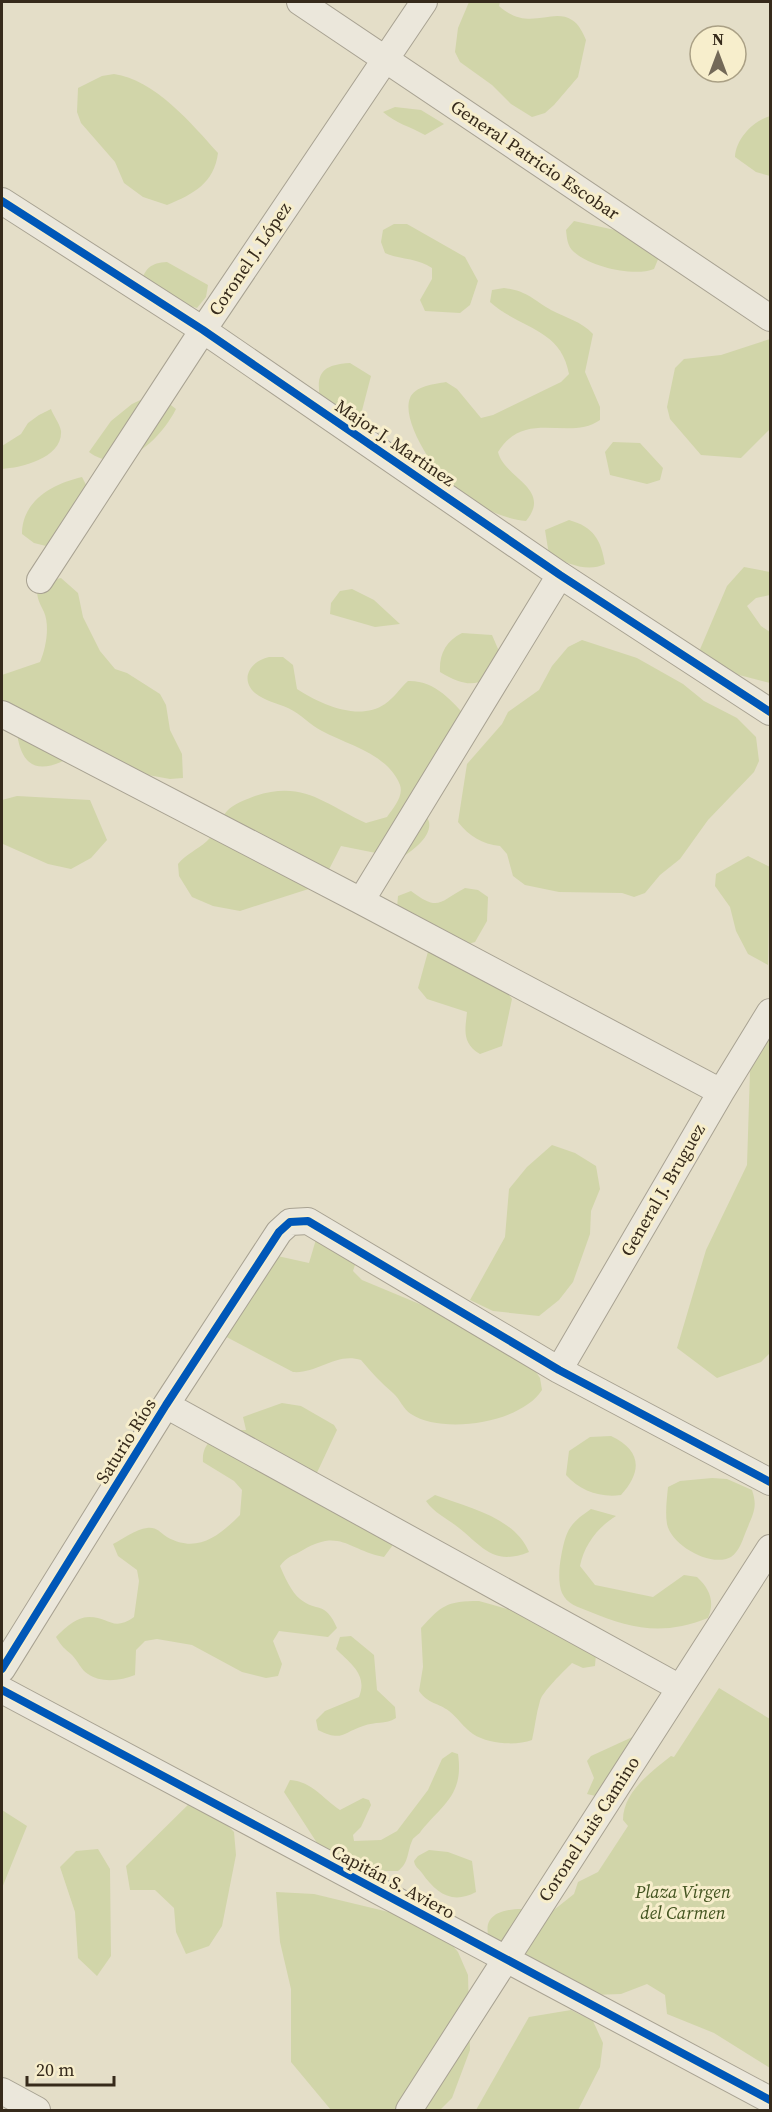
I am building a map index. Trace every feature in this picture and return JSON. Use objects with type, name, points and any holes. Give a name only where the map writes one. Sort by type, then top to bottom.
[{"type":"street","name":"General Patricio Escobar","points":[[300,2],[771,318]]},
{"type":"street","name":"Coronel J. López","points":[[40,580],[203,330],[424,2]]},
{"type":"street","name":"Major J. Martinez","points":[[2,201],[203,330],[560,575],[771,712]]},
{"type":"street","points":[[361,900],[560,575]]},
{"type":"street","points":[[2,714],[361,900],[720,1092]]},
{"type":"street","name":"General J. Bruguez","points":[[559,1370],[720,1092],[771,1012]]},
{"type":"street","name":"Saturio Ríos","points":[[2,1669],[166,1405],[279,1232],[290,1222],[308,1221],[559,1370]]},
{"type":"street","points":[[559,1370],[771,1482]]},
{"type":"street","points":[[166,1405],[680,1688]]},
{"type":"street","name":"Coronel Luis Camino","points":[[409,2110],[771,1548]]},
{"type":"street","name":"Capitán S. Aviero","points":[[2,1690],[771,2100]]},
{"type":"street","points":[[2,2091],[37,2110]]},
{"type":"green space","points":[[469,2],[500,2],[499,6],[520,18],[564,17],[579,26],[586,40],[578,77],[545,113],[532,117],[511,104],[492,85],[460,62],[455,52],[458,28]]},
{"type":"green space","points":[[114,74],[143,84],[158,94],[171,104],[218,153],[212,172],[194,192],[167,205],[143,197],[124,183],[115,162],[81,123],[77,112],[78,88],[102,76]]},
{"type":"green space","points":[[395,107],[421,110],[444,124],[425,135],[383,112]]},
{"type":"green space","points":[[770,116],[770,176],[756,172],[735,157],[738,144],[746,132]]},
{"type":"green space","points":[[574,221],[624,232],[659,257],[654,269],[624,271],[602,266],[581,257],[572,250],[567,239],[566,230]]},
{"type":"green space","points":[[394,224],[407,224],[465,257],[478,281],[470,305],[460,313],[425,311],[420,300],[432,279],[432,268],[421,262],[385,253],[381,242],[383,230]]},
{"type":"green space","points":[[167,262],[208,285],[206,297],[197,308],[173,301],[141,283],[150,267]]},
{"type":"green space","points":[[504,288],[524,293],[593,334],[585,372],[600,407],[600,420],[588,426],[534,428],[509,439],[498,452],[502,461],[531,492],[534,500],[533,510],[526,521],[508,518],[482,507],[451,486],[424,450],[416,435],[408,408],[410,398],[416,391],[425,386],[446,382],[457,389],[481,418],[493,415],[561,382],[569,374],[565,359],[558,347],[538,331],[490,302],[492,290]]},
{"type":"green space","points":[[770,339],[770,429],[741,458],[701,455],[670,419],[667,407],[675,368],[684,359],[721,355]]},
{"type":"green space","points":[[350,363],[371,376],[359,422],[322,411],[320,400],[319,383],[324,371],[338,364]]},
{"type":"green space","points":[[155,393],[176,409],[161,432],[151,442],[127,457],[114,460],[102,459],[89,452],[111,421],[132,404]]},
{"type":"green space","points":[[51,409],[61,431],[60,440],[55,448],[48,455],[30,464],[2,469],[2,446],[21,434],[28,423]]},
{"type":"green space","points":[[613,442],[640,443],[663,468],[660,480],[647,484],[610,475],[605,452]]},
{"type":"green space","points":[[82,477],[95,502],[58,549],[34,543],[22,534],[23,522],[33,503],[50,489]]},
{"type":"green space","points":[[569,520],[585,526],[595,536],[605,564],[591,568],[584,567],[549,555],[545,530]]},
{"type":"green space","points":[[744,567],[770,572],[770,595],[756,598],[747,606],[761,626],[770,632],[770,683],[720,670],[698,654],[727,586]]},
{"type":"green space","points":[[61,578],[78,593],[83,617],[100,651],[115,669],[127,673],[160,694],[166,705],[170,730],[182,754],[183,778],[170,779],[65,760],[41,767],[26,759],[19,742],[16,719],[2,706],[2,675],[40,662],[47,624],[37,589],[47,581]]},
{"type":"green space","points":[[352,589],[374,600],[400,624],[375,627],[330,614],[331,603],[340,591]]},
{"type":"green space","points":[[462,633],[492,635],[505,665],[488,678],[474,683],[459,681],[440,672],[445,649]]},
{"type":"green space","points":[[582,640],[637,658],[683,684],[704,701],[737,718],[756,737],[759,761],[754,772],[708,820],[680,859],[660,875],[645,893],[634,897],[622,893],[559,892],[525,885],[513,876],[507,854],[500,846],[476,838],[458,822],[467,764],[502,724],[508,712],[539,690],[552,666],[568,647]]},
{"type":"green space","points":[[269,657],[283,657],[293,665],[297,689],[340,709],[364,711],[375,709],[388,702],[408,681],[427,684],[435,688],[469,720],[418,800],[428,819],[429,828],[424,838],[415,847],[401,858],[341,846],[321,885],[240,911],[213,906],[192,897],[179,876],[178,864],[210,838],[224,815],[233,806],[255,796],[287,791],[313,796],[366,823],[387,817],[397,802],[401,789],[394,774],[377,758],[318,729],[293,710],[255,693],[248,682],[249,671],[257,662]]},
{"type":"green space","points":[[17,796],[90,800],[107,840],[91,858],[71,869],[48,864],[3,844],[2,800]]},
{"type":"green space","points":[[748,856],[770,867],[768,965],[748,954],[736,931],[730,907],[715,886],[716,874]]},
{"type":"green space","points":[[465,888],[478,890],[488,897],[487,921],[475,942],[465,945],[397,908],[398,896],[411,891],[428,901],[439,903]]},
{"type":"green space","points":[[429,948],[505,989],[512,999],[502,1046],[480,1054],[474,1050],[467,1041],[465,1031],[467,1012],[427,999],[418,988]]},
{"type":"green space","points":[[770,1020],[770,1353],[761,1362],[717,1378],[677,1348],[706,1250],[747,1165],[750,1071],[764,1027]]},
{"type":"green space","points":[[552,1145],[575,1153],[596,1166],[600,1189],[591,1211],[590,1234],[573,1282],[559,1300],[539,1316],[493,1311],[470,1300],[505,1237],[509,1189],[527,1167]]},
{"type":"green space","points":[[317,1236],[357,1259],[353,1271],[362,1280],[446,1315],[532,1366],[540,1378],[542,1390],[532,1401],[517,1411],[500,1418],[481,1422],[442,1424],[425,1420],[408,1412],[361,1360],[343,1359],[310,1370],[293,1372],[217,1332],[264,1253],[309,1263]]},
{"type":"green space","points":[[282,1403],[301,1406],[334,1425],[337,1430],[314,1479],[398,1538],[384,1557],[344,1543],[326,1541],[290,1556],[280,1566],[288,1584],[297,1596],[306,1603],[325,1610],[337,1628],[328,1637],[279,1631],[273,1641],[282,1664],[278,1676],[266,1678],[242,1672],[192,1645],[157,1639],[145,1641],[136,1650],[135,1675],[117,1680],[93,1677],[81,1668],[56,1637],[79,1619],[89,1617],[116,1624],[134,1617],[139,1581],[137,1570],[118,1556],[113,1544],[134,1532],[147,1528],[156,1529],[167,1537],[188,1544],[207,1540],[224,1530],[240,1515],[242,1490],[234,1481],[203,1462],[206,1447],[210,1441],[222,1434],[246,1430],[243,1417]]},
{"type":"green space","points":[[611,1436],[628,1448],[636,1462],[633,1478],[628,1486],[621,1495],[613,1496],[584,1489],[566,1475],[569,1451],[590,1437]]},
{"type":"green space","points":[[727,1479],[752,1490],[755,1501],[753,1515],[739,1548],[731,1557],[723,1560],[703,1557],[684,1547],[670,1532],[667,1524],[668,1487],[680,1481]]},
{"type":"green space","points":[[435,1495],[502,1522],[522,1540],[529,1552],[507,1557],[490,1553],[437,1513],[426,1501]]},
{"type":"green space","points":[[591,1509],[616,1516],[593,1537],[582,1558],[580,1566],[595,1585],[653,1597],[684,1575],[697,1577],[710,1596],[711,1607],[708,1618],[676,1627],[647,1628],[604,1617],[567,1600],[562,1593],[559,1580],[560,1561],[565,1540],[573,1524]]},
{"type":"green space","points":[[479,1601],[529,1615],[596,1654],[595,1666],[583,1668],[572,1663],[545,1692],[539,1706],[532,1740],[502,1743],[479,1737],[470,1732],[449,1711],[430,1701],[419,1691],[423,1667],[421,1628],[440,1609],[452,1603]]},
{"type":"green space","points":[[351,1636],[374,1655],[377,1690],[395,1707],[396,1718],[342,1735],[326,1734],[318,1730],[316,1720],[325,1711],[359,1697],[360,1676],[336,1649],[340,1637]]},
{"type":"green space","name":"Plaza Virgen del Carmen","points":[[719,1688],[770,1719],[770,2068],[714,2033],[667,2014],[665,1995],[647,1984],[621,1994],[594,1995],[489,1938],[488,1927],[491,1918],[498,1913],[531,1909],[550,1913],[574,1894],[578,1882],[598,1872],[628,1826],[623,1820],[624,1810],[633,1792],[655,1769],[671,1756],[674,1757]]},
{"type":"green space","points":[[639,1734],[604,1798],[587,1794],[594,1778],[587,1761],[591,1756]]},
{"type":"green space","points":[[452,1752],[458,1754],[458,1780],[455,1789],[444,1806],[413,1840],[406,1861],[398,1871],[385,1871],[319,1846],[284,1792],[290,1780],[298,1781],[311,1787],[340,1810],[363,1798],[369,1800],[371,1805],[361,1827],[353,1835],[354,1841],[381,1840],[397,1831],[428,1790],[442,1759]]},
{"type":"green space","points":[[198,1795],[234,1832],[236,1855],[222,1926],[209,1946],[186,1954],[176,1932],[174,1908],[155,1890],[130,1890],[126,1866]]},
{"type":"green space","points":[[2,1810],[27,1826],[2,1888]]},
{"type":"green space","points":[[98,1849],[110,1869],[111,1956],[97,1976],[78,1958],[75,1912],[60,1867],[76,1851]]},
{"type":"green space","points":[[429,1850],[448,1852],[472,1861],[476,1892],[467,1896],[452,1897],[433,1886],[414,1861]]},
{"type":"green space","points":[[276,1892],[314,1894],[422,1920],[442,1933],[458,1952],[468,1975],[470,2050],[452,2098],[440,2110],[331,2110],[291,2062],[291,1989],[280,1942]]},
{"type":"green space","points":[[571,2010],[593,2021],[603,2043],[600,2067],[578,2110],[476,2110],[529,2017]]},
{"type":"cycle path","points":[[2,201],[203,330],[560,575],[770,712]]},
{"type":"cycle path","points":[[2,1669],[166,1405],[279,1232],[290,1222],[308,1221],[559,1370],[770,1482]]},
{"type":"cycle path","points":[[2,1690],[770,2100]]}]
